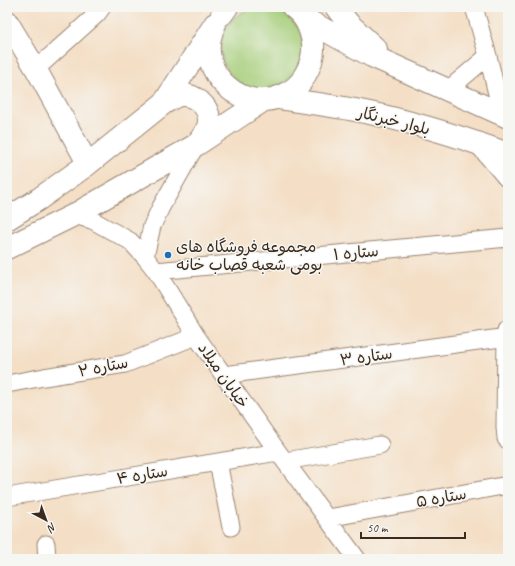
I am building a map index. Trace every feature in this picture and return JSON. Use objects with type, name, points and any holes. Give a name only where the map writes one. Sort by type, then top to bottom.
[{"type":"main road","points":[[336,7],[348,23],[396,67]]},
{"type":"main road","points":[[300,12],[372,56],[505,116]]},
{"type":"main road","points":[[7,248],[74,215],[196,145],[270,99],[291,91],[303,80],[311,65],[314,50],[312,33],[300,12]]},
{"type":"main road","points":[[164,103],[224,13]]},
{"type":"main road","name":"بلوار خبرنگار","points":[[224,13],[211,36],[209,50],[211,63],[217,76],[226,86],[237,94],[250,99],[270,99],[355,110],[408,122],[479,143],[508,154]]},
{"type":"main road","points":[[7,219],[39,199],[88,164],[164,103],[181,95],[197,99],[204,105],[209,119],[207,129],[196,145]]},
{"type":"street","points":[[36,69],[97,14],[102,7]]},
{"type":"street","points":[[474,7],[505,116]]},
{"type":"street","points":[[7,21],[36,69],[88,164]]},
{"type":"street","points":[[448,90],[488,56]]},
{"type":"street","points":[[479,143],[508,177]]},
{"type":"street","points":[[145,257],[152,226],[196,145]]},
{"type":"street","name":"خیابان میلاد","points":[[74,215],[92,220],[130,241],[145,257],[156,271],[196,336],[281,456],[357,559]]},
{"type":"street","name":"ستاره ۱","points":[[156,271],[508,238]]},
{"type":"street","points":[[508,331],[508,438]]},
{"type":"street","name":"ستاره ۲","points":[[7,384],[125,364],[196,336]]},
{"type":"street","name":"ستاره ۳","points":[[224,375],[508,337]]},
{"type":"street","name":"ستاره ۴","points":[[7,497],[218,462],[380,445]]},
{"type":"street","points":[[218,462],[231,527]]},
{"type":"street","name":"ستاره ۵","points":[[328,518],[508,485]]},
{"type":"green space","points":[[254,7],[270,7],[285,14],[296,25],[303,40],[303,56],[300,64],[291,77],[278,86],[270,89],[254,89],[239,82],[228,71],[221,56],[221,40],[228,25],[239,14]]},
{"type":"place","name":"مجموعه فروشگاه های بومی شعبه قصاب خانه","points":[[168,255]]}]
